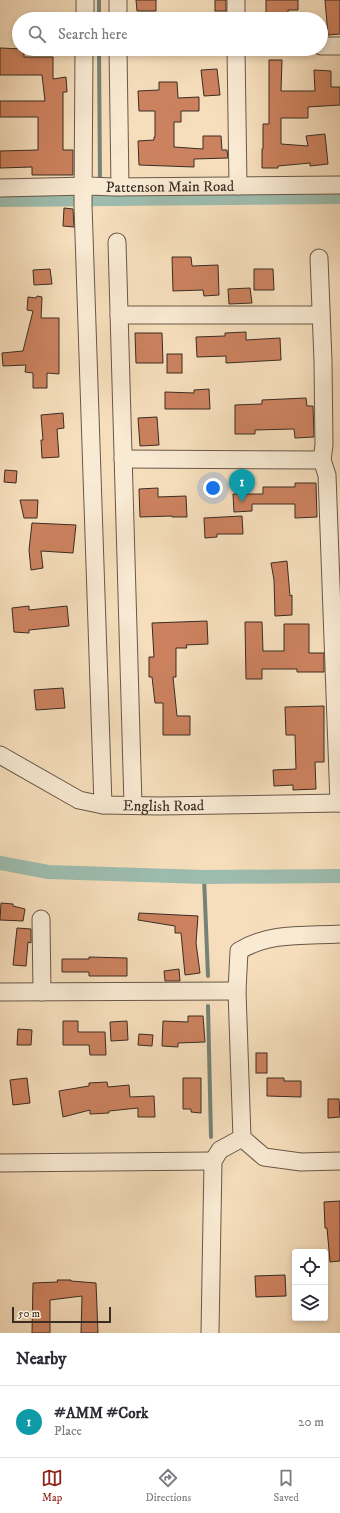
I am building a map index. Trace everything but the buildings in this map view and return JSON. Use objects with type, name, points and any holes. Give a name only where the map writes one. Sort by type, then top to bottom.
[{"type":"street","points":[[85,0],[85,12]]},
{"type":"street","points":[[118,0],[118,12]]},
{"type":"street","points":[[236,0],[236,12]]},
{"type":"street","points":[[328,46],[340,46]]},
{"type":"street","points":[[84,56],[84,191],[103,805]]},
{"type":"street","points":[[115,187],[118,56]]},
{"type":"street","points":[[236,56],[238,186]]},
{"type":"street","name":"Pattenson Main Road","points":[[0,188],[84,191],[115,187],[340,185]]},
{"type":"street","points":[[117,242],[133,805]]},
{"type":"street","points":[[319,258],[323,362],[324,445],[322,460],[327,475],[339,803]]},
{"type":"street","points":[[119,315],[321,315]]},
{"type":"street","points":[[123,459],[322,460]]},
{"type":"street","name":"English Road","points":[[0,755],[79,800],[103,805],[159,806],[339,803]]},
{"type":"street","points":[[41,920],[42,992]]},
{"type":"street","points":[[340,934],[284,936],[266,939],[249,945],[239,951],[237,991],[242,1138],[264,1157],[301,1162],[340,1161]]},
{"type":"street","points":[[0,992],[237,991]]},
{"type":"street","points":[[210,1333],[213,1161],[220,1150],[242,1138]]},
{"type":"street","points":[[0,1163],[213,1161]]},
{"type":"waterway","points":[[99,0],[99,12]]},
{"type":"waterway","points":[[99,56],[100,183]]},
{"type":"waterway","points":[[100,189],[100,199]]},
{"type":"waterway","points":[[0,200],[340,197]]},
{"type":"waterway","points":[[0,863],[48,872],[204,877],[340,876]]},
{"type":"waterway","points":[[204,877],[208,976]]},
{"type":"waterway","points":[[208,1006],[211,1137]]},
{"type":"place","name":"#AMM #Cork","points":[[242,502]]}]
